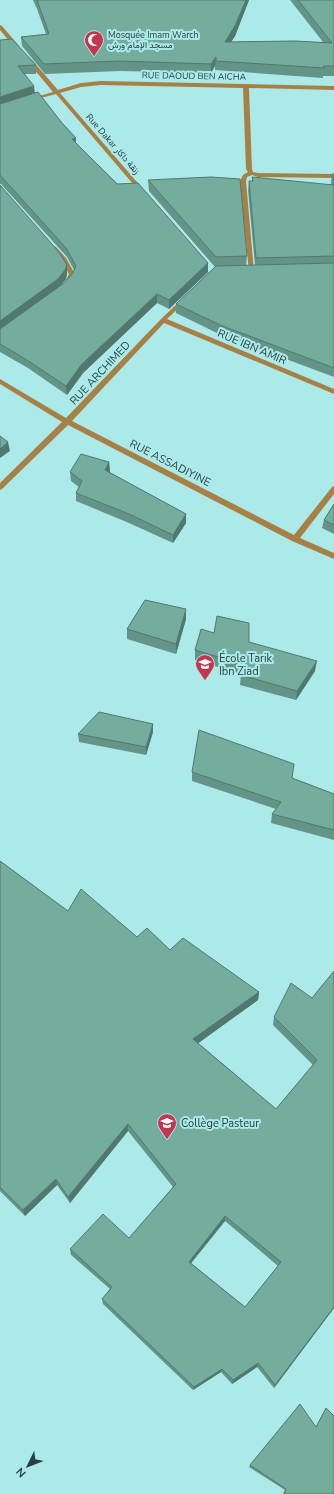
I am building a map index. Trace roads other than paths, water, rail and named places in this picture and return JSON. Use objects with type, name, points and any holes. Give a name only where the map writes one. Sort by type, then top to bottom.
[{"type":"street","points":[[0,27],[20,50]]},
{"type":"street","name":"Rue Dakar زنقة داكار","points":[[25,56],[148,198]]},
{"type":"street","name":"RUE DAOUD BEN AICHA","points":[[28,101],[81,85],[101,83],[334,88]]},
{"type":"street","points":[[246,86],[250,169],[252,173]]},
{"type":"street","points":[[250,271],[243,181],[246,176],[252,173],[258,175],[334,176]]},
{"type":"street","points":[[49,243],[64,259],[72,274],[70,281],[62,290]]},
{"type":"street","points":[[243,271],[258,271]]},
{"type":"street","name":"RUE ARCHIMED","points":[[0,487],[67,422],[163,320],[191,293]]},
{"type":"street","name":"RUE IBN AMIR","points":[[163,320],[334,392]]},
{"type":"street","name":"RUE ASSADIYINE","points":[[0,381],[67,422],[295,540],[334,556]]},
{"type":"street","points":[[295,540],[334,489]]},
{"type":"place","name":"Mosquée Imam Warch مسجد الإمام ورش","points":[[94,57]]},
{"type":"place","name":"École Tarik Ibn Ziad","points":[[205,681]]},
{"type":"place","name":"Collège Pasteur","points":[[167,1140]]}]
